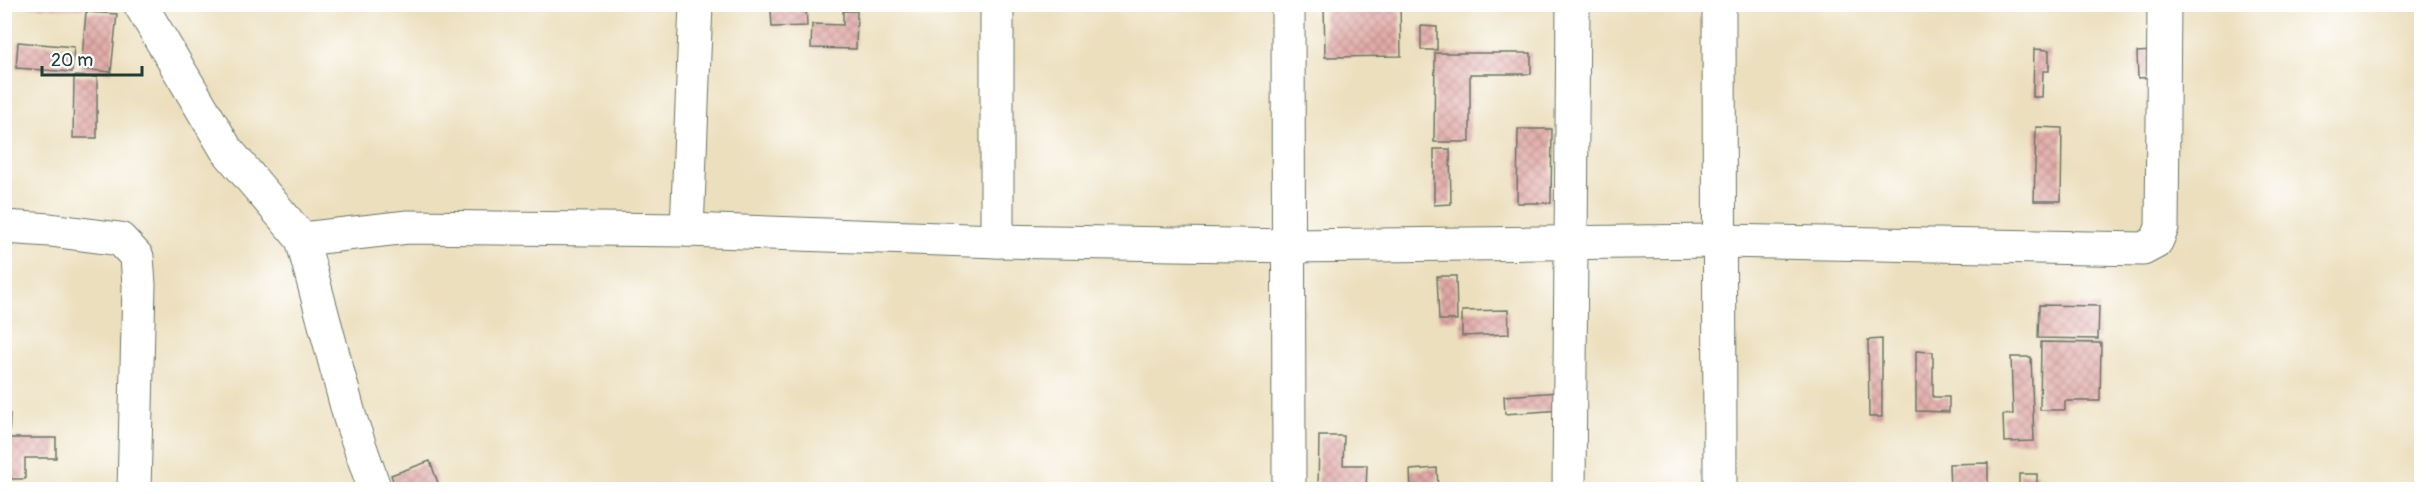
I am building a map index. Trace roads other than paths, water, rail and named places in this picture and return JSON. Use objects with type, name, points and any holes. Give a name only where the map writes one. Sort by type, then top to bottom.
[{"type":"street","points":[[140,4],[226,149],[302,239],[350,418],[375,489]]},
{"type":"street","points":[[687,230],[696,4]]},
{"type":"street","points":[[997,4],[998,241]]},
{"type":"street","points":[[1288,4],[1289,489]]},
{"type":"street","points":[[1569,489],[1573,4]]},
{"type":"street","points":[[1719,4],[1720,489]]},
{"type":"street","points":[[302,239],[408,227],[687,230],[998,241],[1288,246],[1720,241],[2144,249],[2156,242],[2162,228],[2164,4]]},
{"type":"street","points":[[4,227],[120,239],[137,257],[140,285],[134,489]]}]
